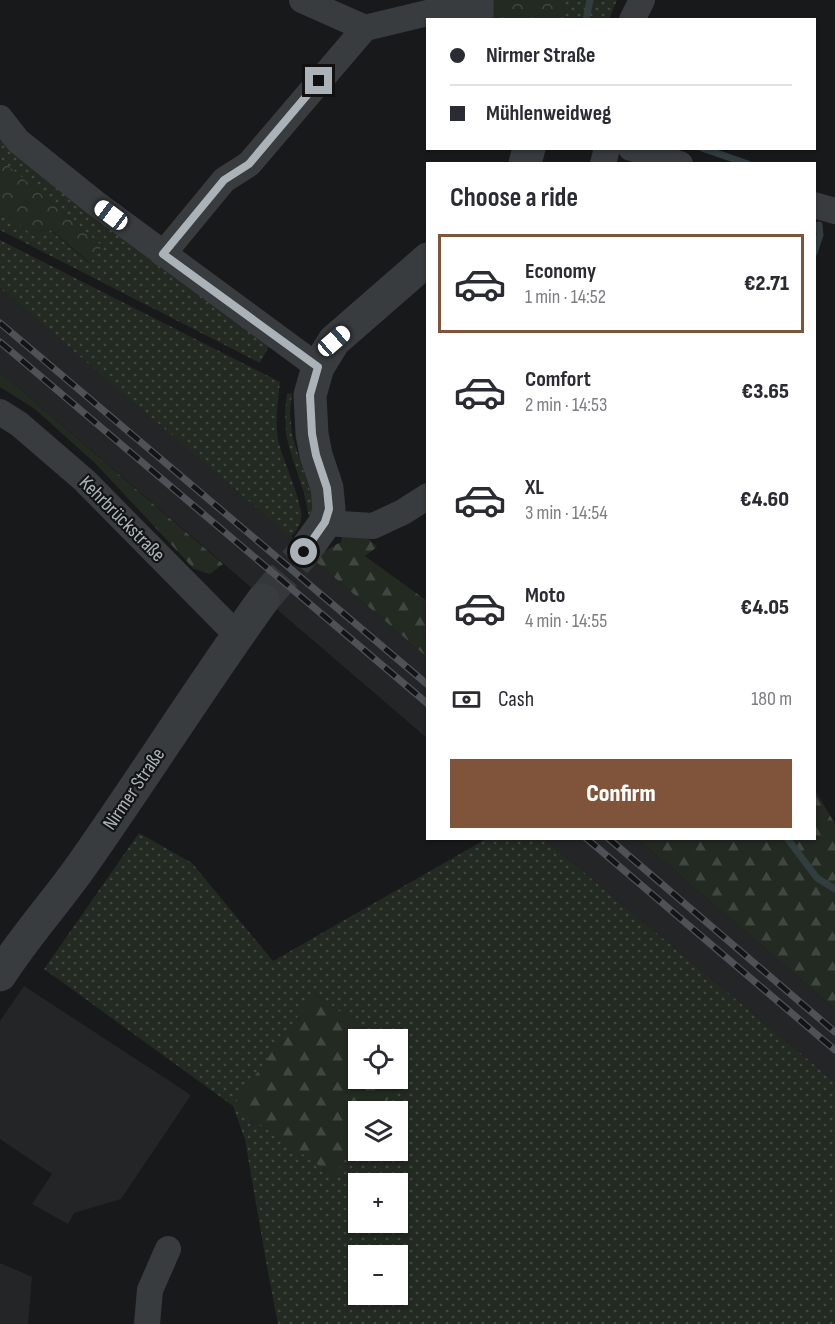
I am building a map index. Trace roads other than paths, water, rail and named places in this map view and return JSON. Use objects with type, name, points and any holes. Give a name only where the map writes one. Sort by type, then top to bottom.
[{"type":"street","points":[[302,0],[364,28],[477,7]]},
{"type":"street","points":[[633,18],[642,0]]},
{"type":"street","points":[[163,254],[224,180],[249,164],[364,28]]},
{"type":"street","points":[[0,118],[18,141],[94,202],[318,367]]},
{"type":"street","points":[[637,150],[674,162]]},
{"type":"street","points":[[816,206],[835,211]]},
{"type":"street","points":[[304,552],[325,522],[329,509],[327,488],[312,434],[310,395],[318,367],[334,341],[426,261]]},
{"type":"street","name":"Kehrbrückstraße","points":[[0,412],[19,424],[84,480],[237,635]]},
{"type":"street","points":[[325,522],[373,526],[403,512],[426,497]]},
{"type":"street","name":"Nirmer Straße","points":[[4,961],[82,866],[237,635],[263,600]]},
{"type":"street","points":[[147,1324],[150,1290],[168,1249]]},
{"type":"waterway","points":[[586,18],[590,0]]},
{"type":"waterway","points":[[708,150],[742,162]]},
{"type":"waterway","points":[[816,247],[820,235],[819,225]]},
{"type":"waterway","points":[[788,840],[817,878],[835,889]]},
{"type":"tunnel","points":[[263,600],[304,552]]},
{"type":"railway","points":[[0,323],[426,683]]},
{"type":"railway","points":[[0,342],[426,702]]},
{"type":"railway","points":[[588,840],[835,1050]]},
{"type":"railway","points":[[610,840],[835,1032]]}]
